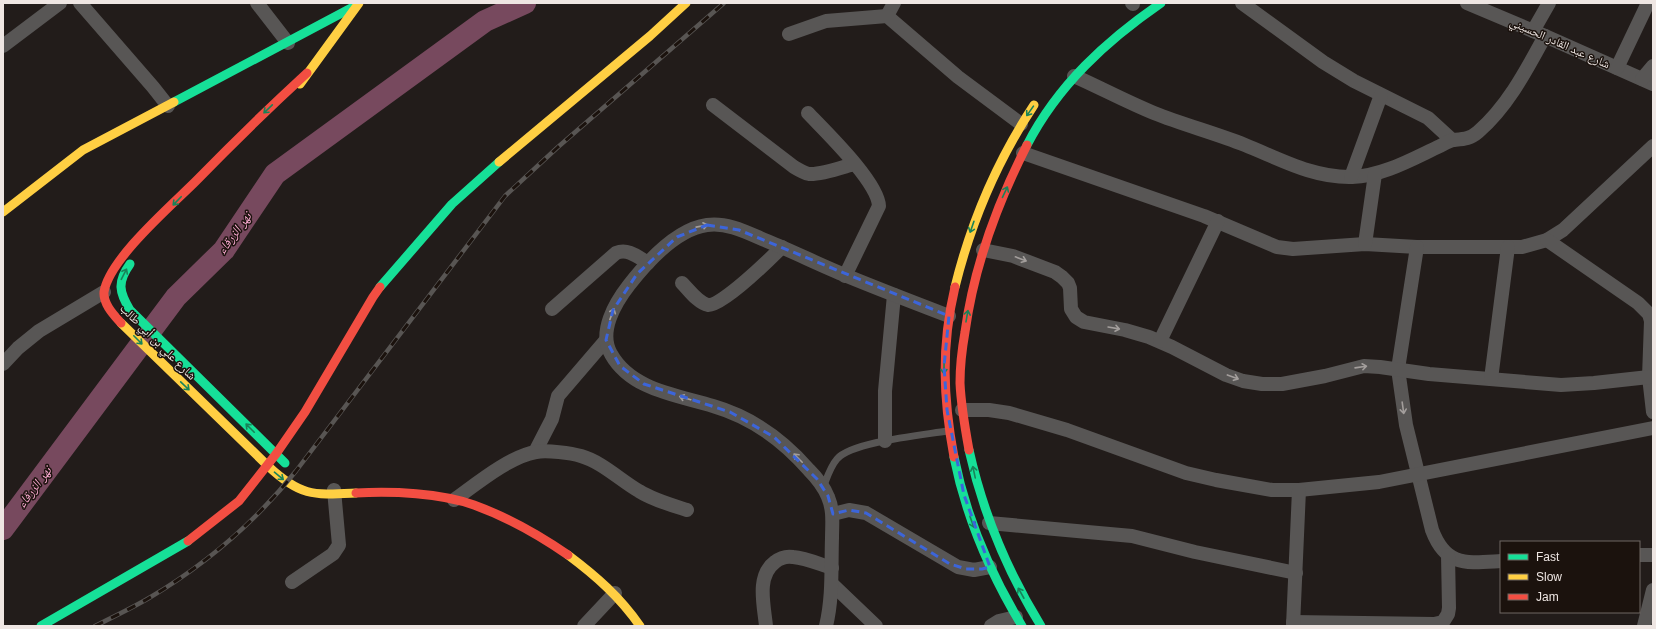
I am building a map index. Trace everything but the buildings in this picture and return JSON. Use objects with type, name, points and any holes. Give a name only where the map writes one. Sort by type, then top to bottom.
[{"type":"street","points":[[3,46],[60,3]]},
{"type":"street","points":[[80,3],[168,106]]},
{"type":"street","points":[[257,3],[288,43]]},
{"type":"street","points":[[3,212],[83,150],[288,43],[359,3]]},
{"type":"street","points":[[265,125],[287,101],[359,3]]},
{"type":"street","points":[[41,626],[176,549],[201,532],[240,500],[276,454],[325,379],[359,318],[373,297],[452,204],[494,166],[650,36],[686,3]]},
{"type":"street","points":[[887,16],[894,3]]},
{"type":"street","points":[[1041,626],[1014,579],[989,523],[977,483],[962,410],[960,382],[963,342],[972,287],[998,206],[1023,153],[1045,114],[1074,76],[1111,41],[1161,3]]},
{"type":"street","points":[[1242,3],[1323,62],[1381,95],[1428,118],[1452,140]]},
{"type":"street","name":"شارع عبد القادر الحسيني","points":[[1467,3],[1648,81]]},
{"type":"street","points":[[1074,76],[1155,113],[1245,145],[1316,173],[1351,177],[1375,174],[1415,158],[1452,140],[1466,139],[1474,136],[1489,121],[1523,77],[1549,3]]},
{"type":"street","points":[[1617,68],[1648,3]]},
{"type":"street","points":[[789,34],[826,21],[887,16],[958,77],[1021,124]]},
{"type":"street","points":[[1648,81],[1653,66]]},
{"type":"street","points":[[3,364],[18,348],[39,331],[104,292],[117,265],[135,244],[245,132],[307,73]]},
{"type":"street","points":[[1351,177],[1381,95]]},
{"type":"street","points":[[1019,622],[1002,594],[990,568],[965,501],[956,467],[950,431],[944,390],[944,366],[949,316],[967,241],[993,175],[1021,124],[1040,96]]},
{"type":"street","points":[[713,105],[794,167],[803,172],[810,174],[819,173],[854,164]]},
{"type":"street","points":[[808,113],[854,164],[877,194],[879,206],[846,276]]},
{"type":"street","points":[[1023,153],[1218,221],[1277,247],[1293,249],[1365,244],[1417,247],[1508,248],[1535,245],[1547,240],[1574,221],[1653,146]]},
{"type":"street","points":[[1365,244],[1375,174]]},
{"type":"street","points":[[1160,341],[1218,221]]},
{"type":"street","points":[[826,626],[832,584],[833,514],[830,500],[823,488],[807,467],[787,447],[746,419],[715,406],[659,390],[644,384],[631,376],[620,366],[610,353],[606,340],[609,320],[618,300],[648,262],[686,231],[707,225],[729,226],[846,276],[949,316]]},
{"type":"street","points":[[1547,240],[1644,308],[1649,314],[1651,322],[1650,377],[1653,412]]},
{"type":"street","points":[[1417,247],[1398,369],[1406,425],[1432,530],[1437,544],[1448,555],[1465,562],[1500,561]]},
{"type":"street","points":[[682,283],[701,302],[706,305],[712,305],[736,289],[782,248]]},
{"type":"street","points":[[1491,379],[1508,248]]},
{"type":"street","points":[[983,250],[1013,256],[1055,272],[1068,282],[1070,288],[1071,309],[1076,317],[1084,322],[1125,330],[1160,341],[1226,375],[1243,381],[1262,384],[1282,384],[1364,366],[1430,374],[1568,385],[1650,377]]},
{"type":"street","points":[[552,310],[616,253],[621,251],[628,252],[648,262]]},
{"type":"street","name":"شارع علي بن أبي طالب","points":[[138,256],[124,274],[121,282],[121,292],[130,310],[292,470]]},
{"type":"street","name":"شارع علي بن أبي طالب","points":[[104,292],[106,304],[119,322],[268,466],[292,486],[304,491],[407,494],[454,500],[471,504],[500,515],[542,539],[585,568],[616,593],[629,608],[640,626]]},
{"type":"street","points":[[886,441],[885,391],[894,295]]},
{"type":"street","points":[[535,452],[552,419],[558,396],[606,340]]},
{"type":"street","points":[[946,341],[963,342]]},
{"type":"street","points":[[962,410],[989,410],[1027,418],[1091,438],[1186,473],[1272,490],[1299,490],[1352,486],[1418,475],[1653,428]]},
{"type":"street","points":[[454,500],[514,460],[535,452],[582,456],[598,464],[640,492],[687,510]]},
{"type":"street","name":"شارع علي بن أبي طالب","points":[[306,482],[334,493]]},
{"type":"street","points":[[1299,490],[1293,624],[1434,624],[1443,622],[1448,614],[1448,555]]},
{"type":"street","points":[[292,582],[336,550],[339,540],[334,493]]},
{"type":"street","points":[[833,514],[849,510],[866,513],[958,567],[974,570],[990,568]]},
{"type":"street","points":[[989,523],[1132,536],[1201,554],[1296,573]]},
{"type":"street","points":[[1640,555],[1653,555]]},
{"type":"street","points":[[766,626],[763,589],[765,574],[771,565],[780,558],[791,556],[832,568]]},
{"type":"street","points":[[832,584],[876,626]]},
{"type":"street","points":[[1644,626],[1653,590]]},
{"type":"street","points":[[584,626],[616,593]]},
{"type":"street","points":[[991,626],[999,621],[1019,622]]},
{"type":"lane","points":[[823,488],[837,460],[842,455],[858,448],[886,441],[950,431]]},
{"type":"highlighted area","points":[[707,225],[739,230],[949,316],[944,366],[947,410],[964,495],[990,567],[982,569],[966,569],[950,564],[866,513],[849,510],[833,514],[828,496],[817,479],[774,437],[730,412],[644,384],[620,366],[606,340],[613,310],[637,274],[677,237]]},
{"type":"waterway","name":"نهر الزرقاء","points":[[3,529],[176,297],[224,250],[275,174],[485,21],[525,3]]},
{"type":"railway","points":[[95,626],[129,609],[170,585],[210,556],[247,524],[296,471],[505,196],[558,147],[724,3]]},
{"type":"traffic: fast","points":[[1027,145],[1039,123],[1053,103],[1085,66],[1121,33],[1161,3]]},
{"type":"traffic: fast","points":[[174,102],[355,6]]},
{"type":"traffic: fast","points":[[380,287],[452,204],[499,162]]},
{"type":"traffic: fast","points":[[130,264],[121,282],[122,292],[130,310],[285,463]]},
{"type":"traffic: fast","points":[[969,450],[981,496],[989,519],[1017,584],[1041,626]]},
{"type":"traffic: fast","points":[[954,457],[965,501],[980,544],[1010,606],[1022,626]]},
{"type":"traffic: fast","points":[[41,626],[188,541]]},
{"type":"traffic: slow","points":[[300,84],[359,3]]},
{"type":"traffic: slow","points":[[499,162],[650,36],[686,3]]},
{"type":"traffic: slow","points":[[3,212],[83,150],[174,102]]},
{"type":"traffic: slow","points":[[955,287],[961,263],[977,216],[1008,148],[1034,105]]},
{"type":"traffic: slow","points":[[121,323],[268,466],[290,484],[299,489],[318,494],[356,493]]},
{"type":"traffic: slow","points":[[568,555],[607,588],[640,626]]},
{"type":"traffic: jam","points":[[121,323],[110,309],[104,296],[108,279],[117,264],[143,233],[307,73]]},
{"type":"traffic: jam","points":[[969,450],[962,408],[960,383],[962,351],[969,307],[974,283],[988,236],[1006,190],[1027,145]]},
{"type":"traffic: jam","points":[[188,541],[239,501],[276,454],[305,412],[380,287]]},
{"type":"traffic: jam","points":[[954,457],[950,435],[945,372],[947,330],[955,287]]},
{"type":"traffic: jam","points":[[356,493],[385,492],[431,495],[461,501],[511,521],[546,540],[568,555]]}]
